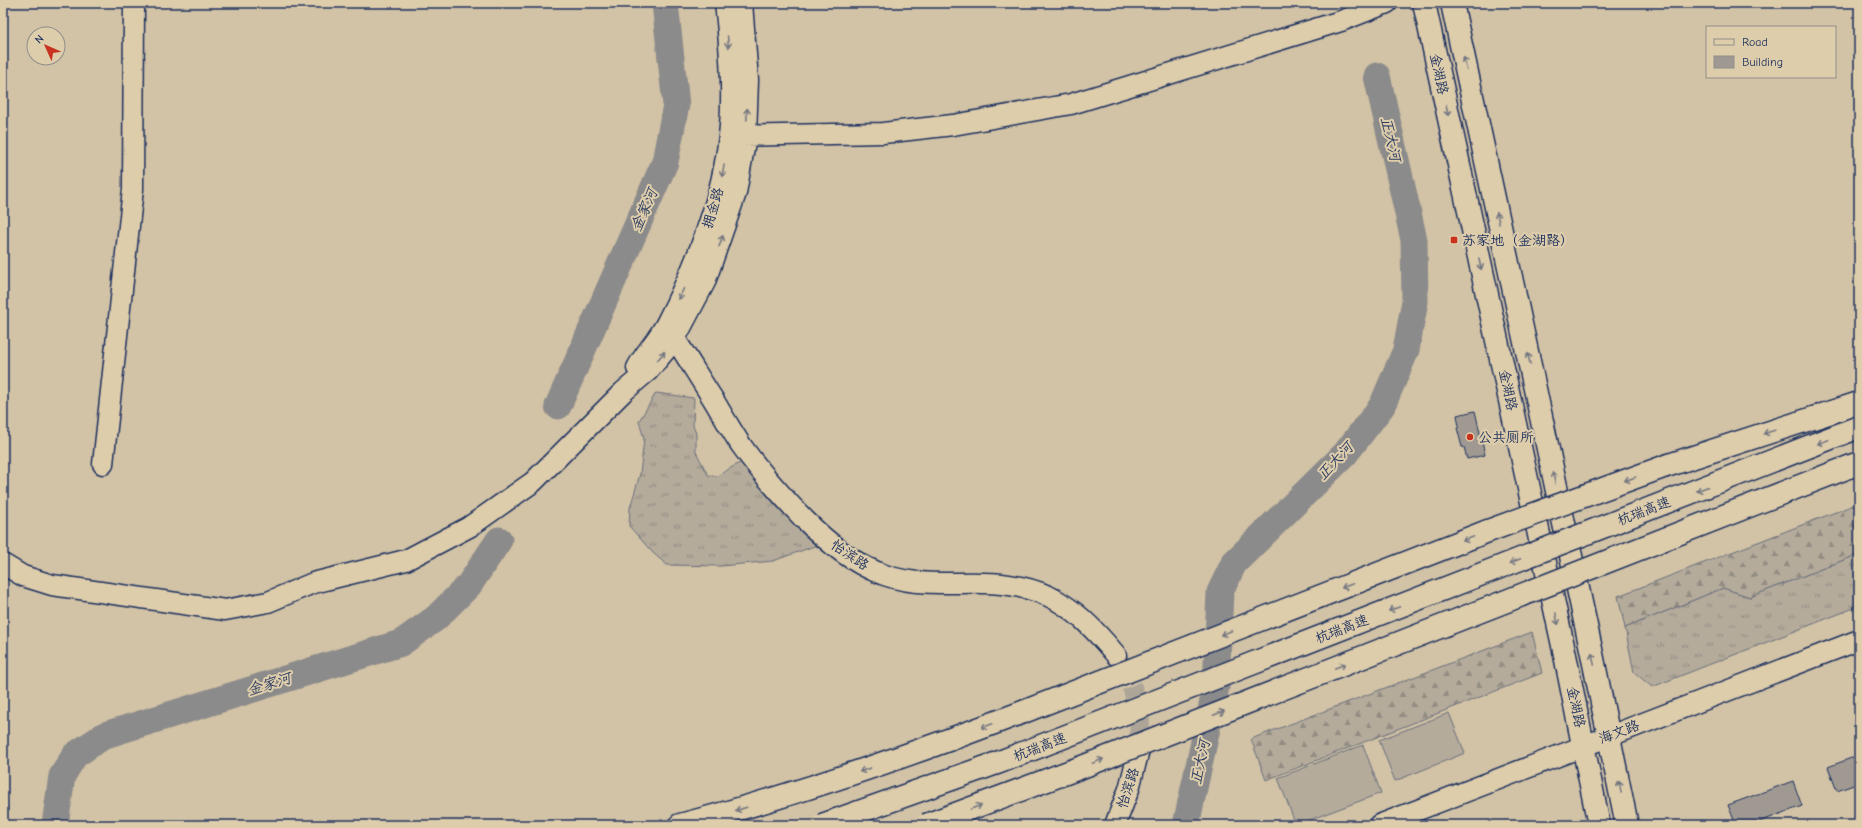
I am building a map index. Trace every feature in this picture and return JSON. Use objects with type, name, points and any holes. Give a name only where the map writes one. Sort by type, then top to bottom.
[{"type":"main road","name":"金湖路","points":[[1424,3],[1584,745],[1599,825]]},
{"type":"main road","name":"金湖路","points":[[1452,3],[1610,736],[1627,825]]},
{"type":"main road","points":[[680,825],[812,788],[927,748],[1558,505],[1693,457],[1859,403]]},
{"type":"main road","name":"杭瑞高速","points":[[822,825],[997,763],[1859,427]]},
{"type":"main road","points":[[926,825],[1082,767],[1859,463]]},
{"type":"street","points":[[104,464],[133,189],[134,3]]},
{"type":"street","name":"拥金路","points":[[3,564],[23,576],[52,585],[225,610],[268,602],[313,583],[406,560],[468,527],[533,482],[623,392],[648,371],[671,332],[738,136],[731,81],[725,3]]},
{"type":"street","points":[[742,3],[748,80],[738,136],[883,133],[953,125],[1071,104],[1341,20],[1388,3]]},
{"type":"street","name":"怡滨路","points":[[671,332],[741,445],[777,491],[815,530],[842,553],[876,572],[899,580],[926,583],[1000,583],[1020,585],[1047,594],[1069,607],[1094,629],[1116,655]]},
{"type":"street","name":"海文路","points":[[1379,825],[1859,640]]},
{"type":"street","name":"怡滨路","points":[[1115,825],[1129,789],[1139,750]]},
{"type":"green space","points":[[656,393],[694,398],[693,425],[696,434],[696,452],[708,475],[717,476],[743,461],[820,544],[773,561],[721,566],[667,565],[653,553],[629,526],[630,508],[640,474],[644,439],[639,421]]},
{"type":"green space","points":[[1859,503],[1859,554],[1750,597],[1723,588],[1625,628],[1618,596]]},
{"type":"green space","points":[[1859,554],[1859,606],[1652,687],[1634,672],[1625,628],[1723,588],[1750,597]]},
{"type":"green space","points":[[1532,632],[1542,673],[1266,780],[1251,739]]},
{"type":"green space","points":[[1449,713],[1465,753],[1395,781],[1379,740]]},
{"type":"green space","points":[[1363,745],[1381,793],[1296,825],[1278,778]]},
{"type":"building","name":"公共厕所","points":[[1475,411],[1485,455],[1467,459],[1457,428],[1459,427],[1457,415]]},
{"type":"building","points":[[1859,755],[1859,783],[1837,791],[1828,767]]},
{"type":"building","points":[[1793,781],[1802,806],[1751,825],[1736,825],[1728,805]]},
{"type":"waterway","name":"金家河","points":[[558,406],[665,162],[676,105],[665,3]]},
{"type":"waterway","name":"正大河","points":[[1186,825],[1216,687],[1220,592],[1234,563],[1345,454],[1382,406],[1406,350],[1415,301],[1414,240],[1377,76]]},
{"type":"waterway","name":"金家河","points":[[55,825],[62,776],[75,755],[105,735],[401,643],[436,618],[469,585],[499,540]]},
{"type":"tunnel","points":[[1118,659],[1133,690],[1140,714],[1139,750]]},
{"type":"place","name":"苏家地（金湖路）","points":[[1454,240]]},
{"type":"place","name":"公共厕所","points":[[1470,437]]}]
